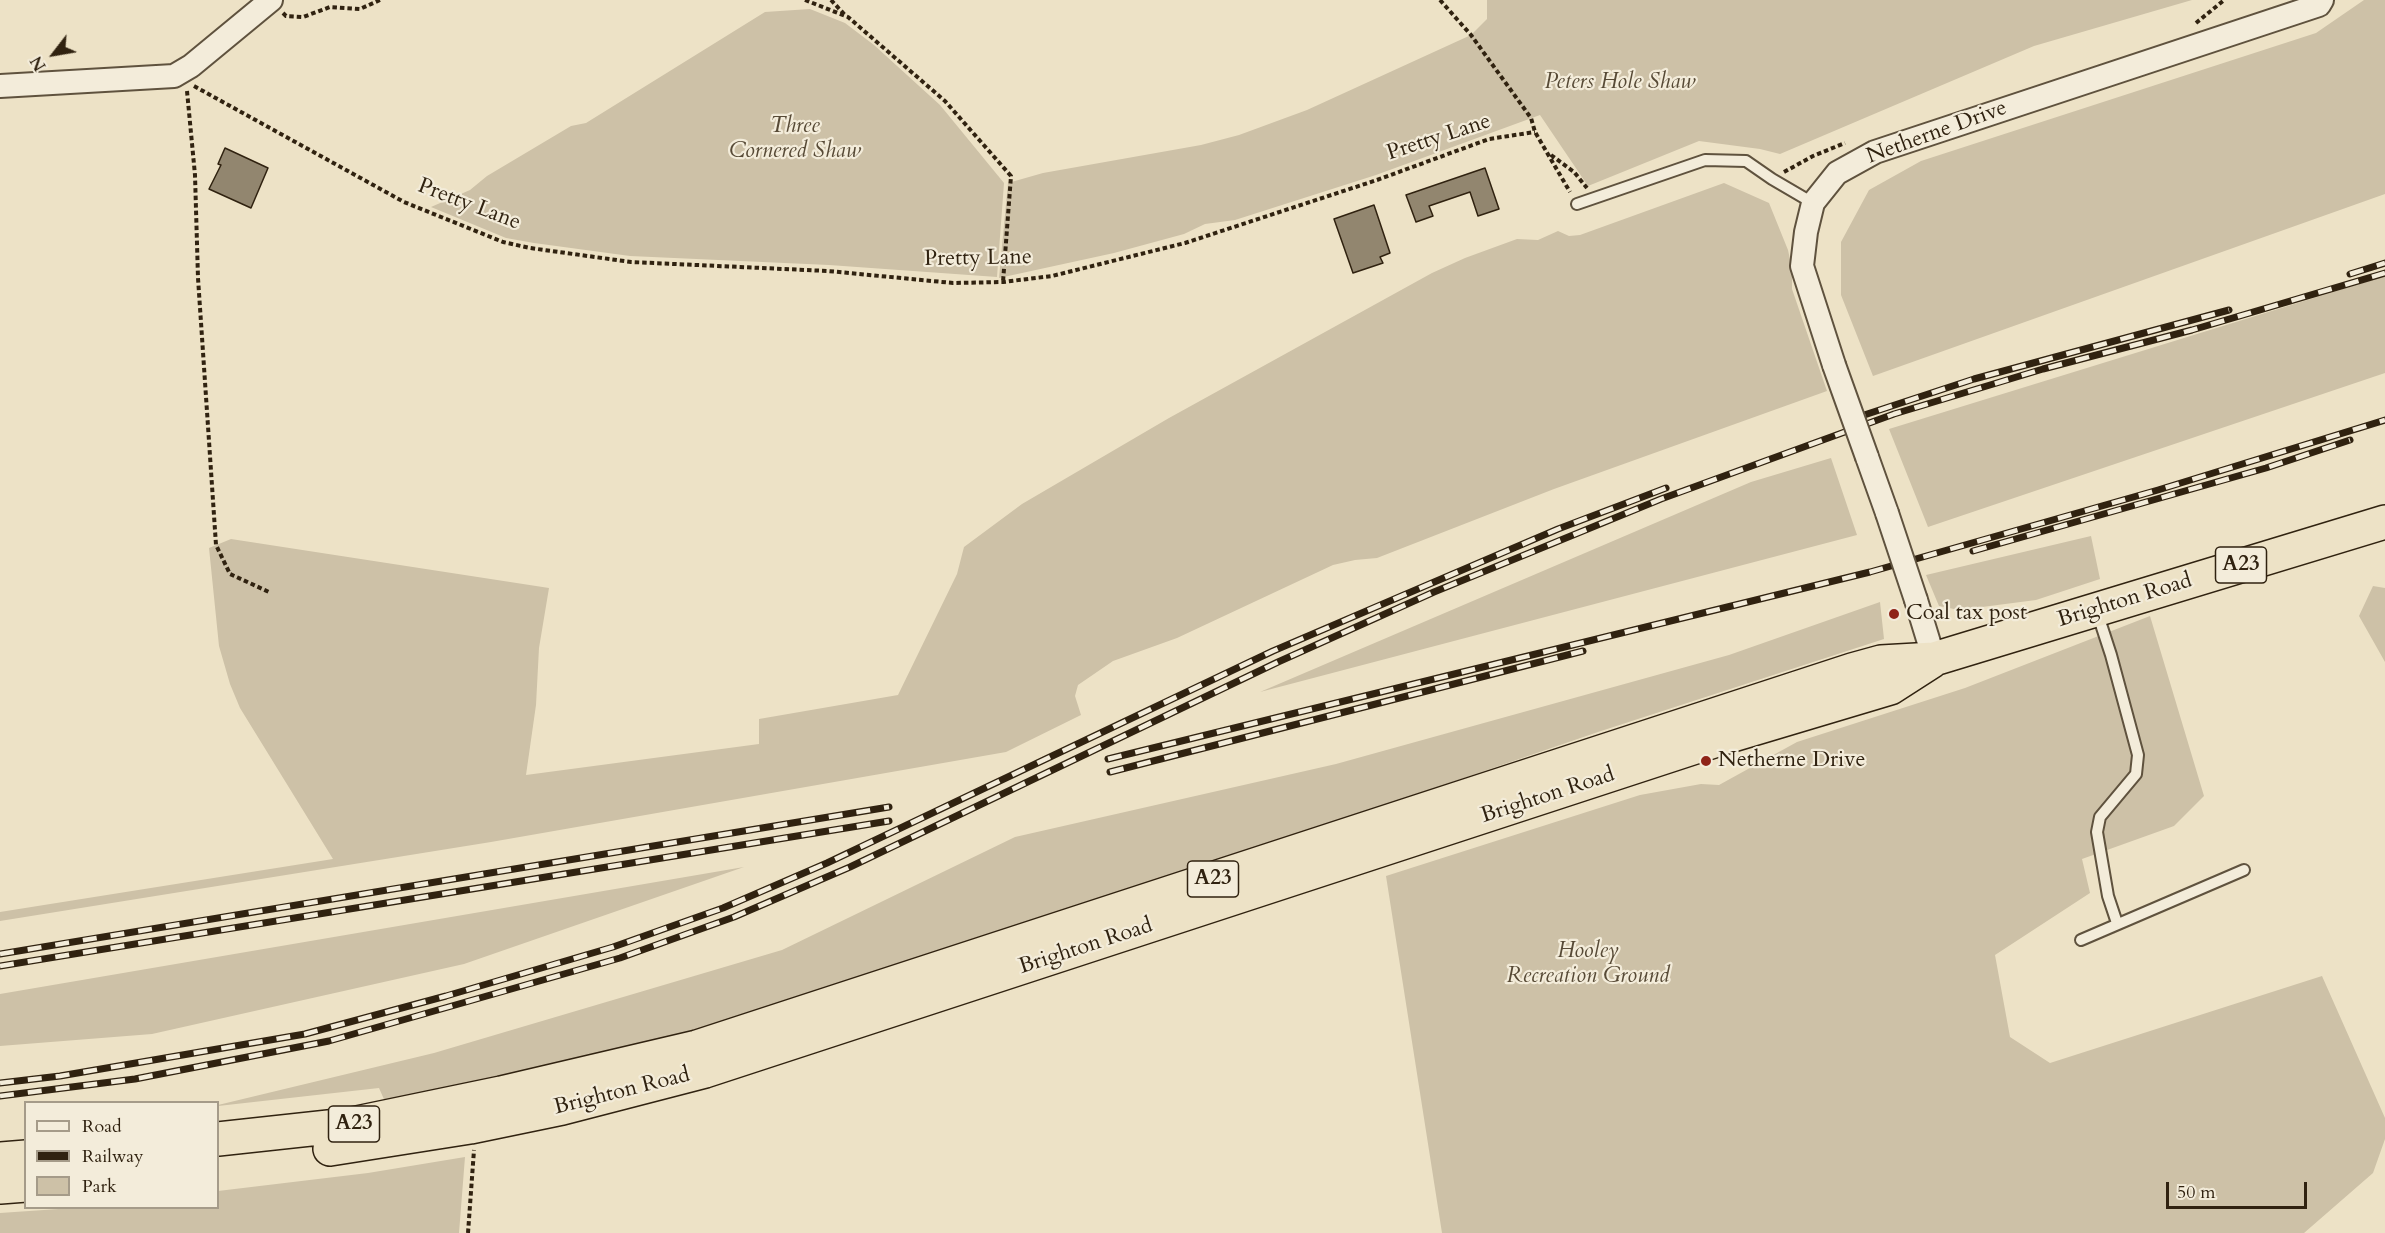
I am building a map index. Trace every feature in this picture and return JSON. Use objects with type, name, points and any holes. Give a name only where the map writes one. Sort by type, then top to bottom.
[{"type":"highway","name":"Brighton Road","points":[[219,1139],[347,1125],[489,1096],[698,1047],[1852,670],[1881,662],[1934,659],[2385,522]]},
{"type":"highway","name":"Brighton Road","points":[[219,1162],[351,1147],[470,1126],[562,1108],[705,1071],[1726,737],[1890,688],[1934,659]]},
{"type":"highway","points":[[0,1159],[24,1157]]},
{"type":"highway","points":[[0,1188],[24,1185]]},
{"type":"street","points":[[0,86],[174,76],[191,66],[271,0]]},
{"type":"street","name":"Netherne Drive","points":[[1934,659],[1887,513],[1834,365],[1802,266],[1806,232],[1813,203],[1837,173],[1875,152],[2319,4],[2322,0]]},
{"type":"lane","points":[[1577,204],[1705,160],[1746,161],[1813,203]]},
{"type":"lane","points":[[2097,609],[2138,755],[2136,774],[2100,817],[2097,832],[2108,896],[2117,923]]},
{"type":"lane","points":[[2081,940],[2244,870]]},
{"type":"path","points":[[271,0],[286,16],[303,17],[330,7],[360,9],[380,0]]},
{"type":"path","points":[[805,0],[848,17]]},
{"type":"path","points":[[831,0],[945,101],[1011,176],[1003,282]]},
{"type":"path","points":[[1440,0],[1471,35],[1518,98],[1577,204]]},
{"type":"path","name":"Pretty Lane","points":[[269,592],[231,574],[216,545],[198,278],[195,175],[186,81],[404,202],[503,242],[631,262],[828,271],[953,283],[1003,282],[1052,276],[1185,243],[1377,180],[1489,139],[1535,132]]},
{"type":"path","points":[[1549,153],[1574,172],[1595,198]]},
{"type":"path","points":[[468,1233],[474,1144]]},
{"type":"green space","name":"Peters Hole Shaw","points":[[1487,0],[2192,0],[2034,46],[1780,154],[1699,141],[1588,186],[1540,115],[1376,175],[1235,220],[1205,224],[1184,234],[1114,253],[999,278],[1008,183],[1043,173],[1201,145],[1239,135],[1307,110],[1471,35],[1487,19]]},
{"type":"green space","points":[[2364,0],[2385,0],[2385,194],[1873,376],[1841,295],[1841,242],[1869,190],[1921,161],[2316,33]]},
{"type":"green space","name":"Three Cornered Shaw","points":[[810,9],[845,23],[874,45],[940,105],[1004,183],[997,277],[829,265],[630,256],[506,238],[431,207],[470,190],[487,176],[571,126],[586,123],[765,12]]},
{"type":"green space","points":[[1724,183],[1769,203],[1788,250],[1792,269],[1792,289],[1827,391],[1554,489],[1377,558],[1333,565],[1177,638],[1113,661],[1078,685],[1075,696],[1081,715],[1006,752],[491,842],[0,921],[0,912],[333,859],[240,708],[230,684],[219,646],[209,548],[231,539],[549,588],[539,648],[536,705],[526,775],[759,744],[759,719],[898,695],[957,574],[964,547],[1022,504],[1169,418],[1432,273],[1465,258],[1517,239],[1538,240],[1558,231],[1569,236],[1580,235]]},
{"type":"green space","points":[[2385,276],[2385,373],[1928,527],[1889,429]]},
{"type":"green space","points":[[1831,458],[1857,535],[1260,692],[1751,482]]},
{"type":"green space","points":[[2091,536],[2100,579],[2036,600],[1959,610],[1939,606],[1926,575]]},
{"type":"green space","points":[[2373,586],[2385,588],[2385,662],[2359,616]]},
{"type":"green space","points":[[1880,602],[1884,639],[1598,732],[1280,841],[698,1035],[387,1106],[379,1088],[219,1106],[434,1053],[782,950],[1015,837],[1336,764],[1729,655]]},
{"type":"green space","name":"Hooley Recreation Ground","points":[[2150,616],[2204,796],[2174,826],[2082,859],[2090,893],[1995,955],[2010,1037],[2050,1063],[2322,976],[2385,1118],[2385,1139],[2373,1173],[2304,1233],[1442,1233],[1386,876],[1640,795],[1701,784],[1719,785],[1797,742],[1965,688]]},
{"type":"green space","points":[[744,867],[464,964],[152,1034],[0,1046],[0,994]]},
{"type":"green space","points":[[465,1157],[459,1233],[0,1233],[0,1213],[58,1209],[219,1209],[219,1191],[368,1173]]},
{"type":"building","points":[[225,148],[268,168],[251,208],[209,189],[221,165],[218,164]]},
{"type":"building","points":[[1485,168],[1499,209],[1478,216],[1470,192],[1429,206],[1433,216],[1416,222],[1406,195]]},
{"type":"building","points":[[1374,205],[1390,253],[1380,257],[1383,263],[1353,273],[1334,219]]},
{"type":"railway","points":[[2350,274],[2385,263]]},
{"type":"railway","points":[[0,1096],[135,1079],[329,1041],[620,958],[734,917],[850,867],[1278,662],[1434,592],[1661,499],[1894,414],[2043,369],[2192,330],[2385,273]]},
{"type":"railway","points":[[1852,419],[1974,379],[2229,310]]},
{"type":"railway","points":[[1108,759],[1870,572],[2158,490],[2385,420]]},
{"type":"railway","points":[[1973,551],[2266,468],[2350,440]]},
{"type":"railway","points":[[0,1083],[60,1076],[305,1034],[613,947],[723,908],[827,863],[1273,651],[1558,529],[1666,488]]},
{"type":"railway","points":[[1110,772],[1583,651]]},
{"type":"railway","points":[[0,954],[889,807]]},
{"type":"railway","points":[[0,966],[889,821]]},
{"type":"place","name":"Coal tax post","points":[[1894,614]]},
{"type":"place","name":"Netherne Drive","points":[[1706,761]]}]
